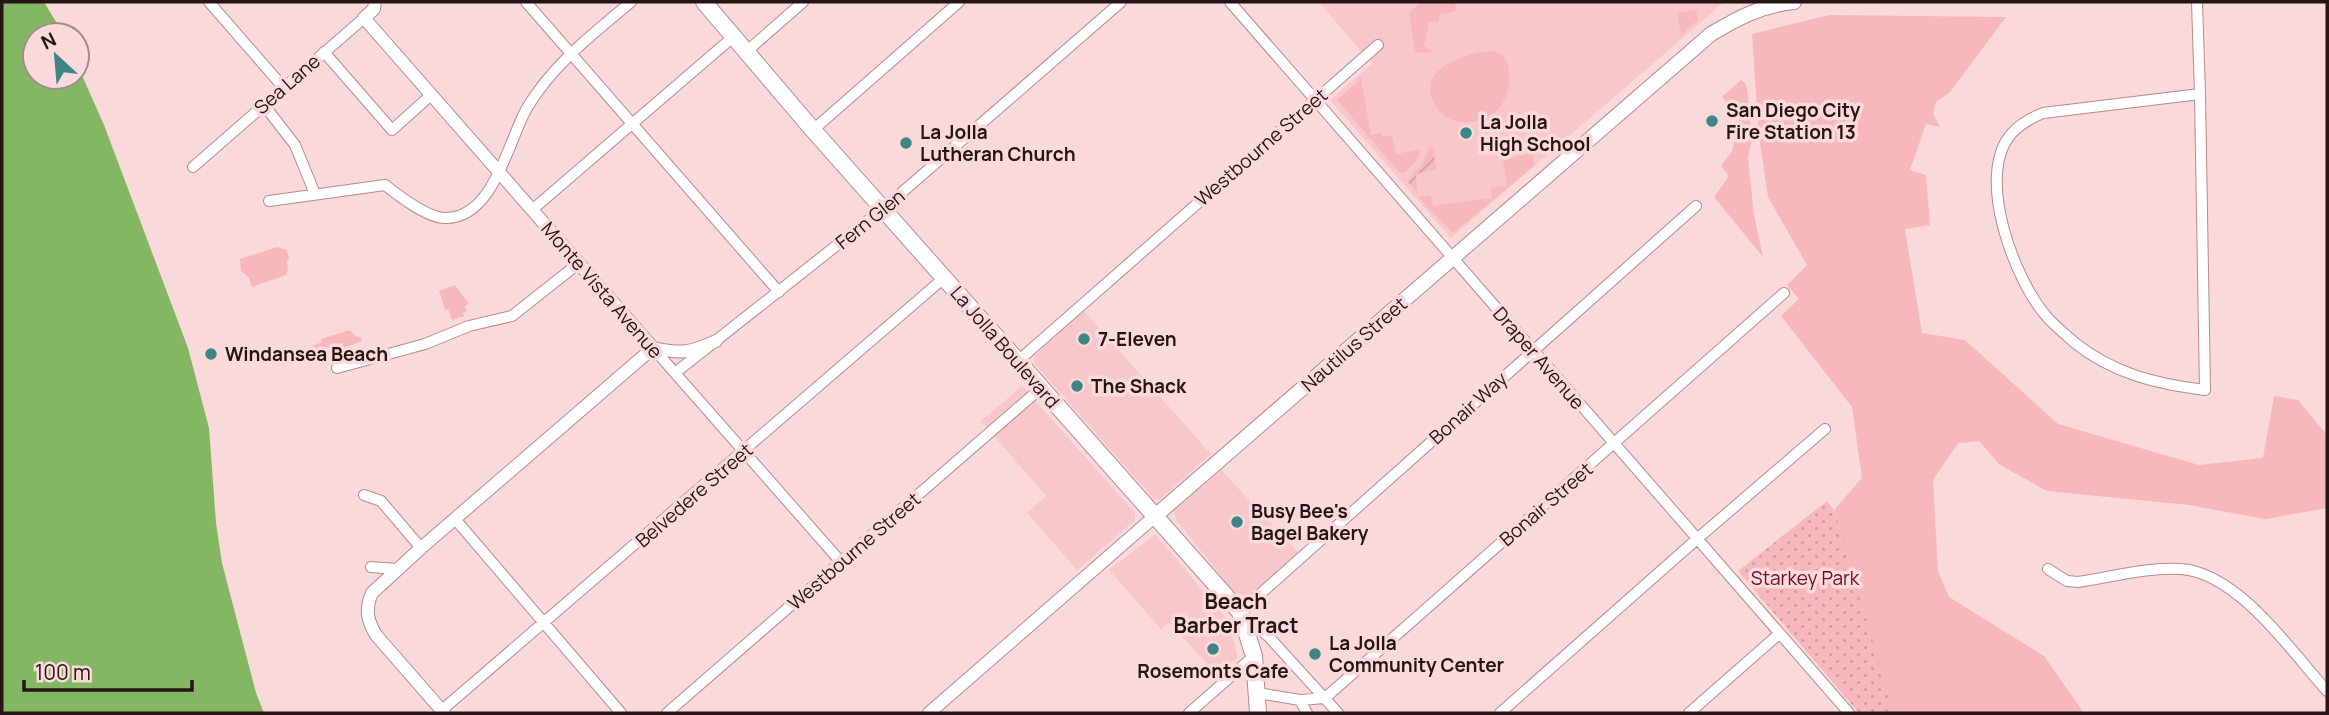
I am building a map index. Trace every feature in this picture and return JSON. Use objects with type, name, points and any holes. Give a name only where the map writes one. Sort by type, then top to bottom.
[{"type":"main road","name":"La Jolla Boulevard","points":[[704,2],[813,130],[1240,612],[1254,656],[1258,713]]},
{"type":"main road","name":"Nautilus Street","points":[[1154,517],[1711,34],[1741,16],[1763,7],[1794,2]]},
{"type":"street","points":[[209,2],[284,88]]},
{"type":"street","points":[[526,2],[779,292]]},
{"type":"street","points":[[269,201],[385,185],[410,204],[444,218],[476,207],[499,172],[527,109],[570,53],[631,2]]},
{"type":"street","points":[[746,52],[803,2]]},
{"type":"street","points":[[813,130],[958,2]]},
{"type":"street","name":"Fern Glen","points":[[675,373],[884,208],[1121,2]]},
{"type":"street","name":"Draper Avenue","points":[[1230,2],[1849,713]]},
{"type":"street","points":[[2196,2],[2200,94],[2204,390],[2162,384],[2123,372],[2077,344],[2046,317],[2008,250],[1997,180],[2002,149],[2011,134],[2026,120],[2056,110],[2200,94]]},
{"type":"street","name":"Sea Lane","points":[[193,167],[373,8]]},
{"type":"street","name":"Monte Vista Avenue","points":[[373,8],[431,95],[841,562]]},
{"type":"street","points":[[532,210],[733,37]]},
{"type":"street","name":"Westbourne Street","points":[[1018,361],[1378,45]]},
{"type":"street","points":[[324,52],[392,130],[431,95]]},
{"type":"street","points":[[264,105],[295,145],[315,194]]},
{"type":"street","name":"Bonair Way","points":[[1240,612],[1696,206]]},
{"type":"street","points":[[337,368],[425,344],[480,323],[512,316],[579,263]]},
{"type":"street","name":"Belvedere Street","points":[[443,712],[944,278]]},
{"type":"street","name":"Bonair Street","points":[[1325,698],[1784,293]]},
{"type":"street","points":[[443,712],[369,624],[368,603],[372,593],[653,348],[678,353],[699,349],[716,341]]},
{"type":"street","name":"Westbourne Street","points":[[667,713],[1041,388]]},
{"type":"street","points":[[1500,713],[1825,429]]},
{"type":"street","points":[[365,495],[381,501],[421,548]]},
{"type":"street","name":"Nautilus Street","points":[[929,713],[1154,517]]},
{"type":"street","points":[[455,519],[621,713]]},
{"type":"street","points":[[371,567],[397,569]]},
{"type":"street","points":[[2048,569],[2067,581],[2078,582],[2157,570],[2180,569],[2202,573],[2229,586],[2252,607],[2327,691]]},
{"type":"street","points":[[1240,612],[1269,637],[1338,713]]},
{"type":"street","points":[[1689,713],[1779,634]]},
{"type":"street","points":[[1189,713],[1254,656]]},
{"type":"street","points":[[1258,693],[1300,700],[1325,698]]},
{"type":"street","points":[[1300,700],[1307,713]]},
{"type":"shaded area","points":[[2,2],[44,2],[56,21],[21,21],[21,91],[89,91],[104,125],[188,348],[209,428],[216,523],[222,563],[256,693],[264,713],[2,713]]},
{"type":"shaded area","name":"La Jolla High School","points":[[1319,2],[1724,2],[1451,238],[1330,100],[1372,64]]},
{"type":"shaded area","points":[[1084,311],[1211,454],[1160,499],[1154,499],[1034,363],[1034,356]]},
{"type":"shaded area","points":[[1022,386],[1135,513],[1135,520],[1077,570],[1027,513],[1046,496],[981,421]]},
{"type":"shaded area","points":[[1221,470],[1299,553],[1243,603],[1176,520],[1174,510]]},
{"type":"shaded area","points":[[1155,534],[1228,620],[1238,657],[1217,674],[1169,623],[1161,629],[1109,570]]},
{"type":"green space","points":[[1421,2],[1455,2],[1456,11],[1439,15],[1439,21],[1429,22],[1424,46],[1434,52],[1415,51],[1409,13]]},
{"type":"green space","points":[[1696,10],[1698,20],[1681,35],[1677,13]]},
{"type":"green space","points":[[1829,15],[2006,17],[1950,92],[1936,102],[1933,114],[1940,127],[1926,124],[1910,170],[1926,175],[1930,225],[1905,229],[1922,333],[1965,340],[2058,424],[2199,465],[2263,458],[2274,396],[2298,400],[2327,435],[2327,508],[2265,519],[2189,505],[2047,491],[2000,465],[1979,441],[1958,443],[1933,480],[1938,571],[1949,597],[2044,656],[2084,713],[1894,713],[1890,704],[1834,510],[1862,478],[1852,407],[1781,316],[1799,299],[1787,285],[1807,265],[1768,197],[1759,137],[1752,34]]},
{"type":"green space","points":[[1480,52],[1496,52],[1507,62],[1509,79],[1506,96],[1491,115],[1473,122],[1454,121],[1439,111],[1434,103],[1430,92],[1431,82],[1435,74],[1451,62]]},
{"type":"green space","points":[[1361,79],[1371,135],[1392,135],[1396,154],[1421,149],[1417,160],[1405,172],[1399,172],[1337,100]]},
{"type":"green space","points":[[1741,80],[1746,84],[1748,95],[1752,140],[1748,157],[1754,215],[1763,257],[1714,197],[1729,176],[1721,166],[1732,151],[1739,119],[1722,97]]},
{"type":"green space","points":[[1433,147],[1436,169],[1416,174],[1417,193],[1407,181],[1422,164],[1429,148]]},
{"type":"green space","points":[[1533,153],[1534,166],[1453,233],[1418,197],[1431,195],[1433,206],[1492,198],[1491,188],[1507,186],[1503,160]]},
{"type":"green space","points":[[277,247],[287,250],[289,259],[286,275],[252,287],[249,278],[241,271],[240,259]]},
{"type":"green space","points":[[455,285],[469,304],[465,306],[467,311],[463,313],[464,316],[452,320],[448,309],[445,310],[439,291]]},
{"type":"green space","points":[[350,330],[355,336],[361,337],[362,341],[344,348],[342,343],[325,348],[326,354],[316,358],[312,346],[322,342],[321,339]]},
{"type":"green space","name":"Starkey Park","points":[[1827,501],[1834,510],[1894,713],[1859,713],[1738,571]]},
{"type":"place","name":"San Diego City Fire Station 13","points":[[1712,121]]},
{"type":"place","name":"La Jolla High School","points":[[1466,133]]},
{"type":"place","name":"La Jolla Lutheran Church","points":[[906,143]]},
{"type":"place","name":"7-Eleven","points":[[1084,339]]},
{"type":"place","name":"Windansea Beach","points":[[211,354]]},
{"type":"place","name":"The Shack","points":[[1077,386]]},
{"type":"place","name":"Busy Bee's Bagel Bakery","points":[[1237,522]]},
{"type":"place","name":"Rosemonts Cafe","points":[[1213,649]]},
{"type":"place","name":"La Jolla Community Center","points":[[1315,654]]},
{"type":"district","name":"Beach Barber Tract","points":[[1236,613]]}]
